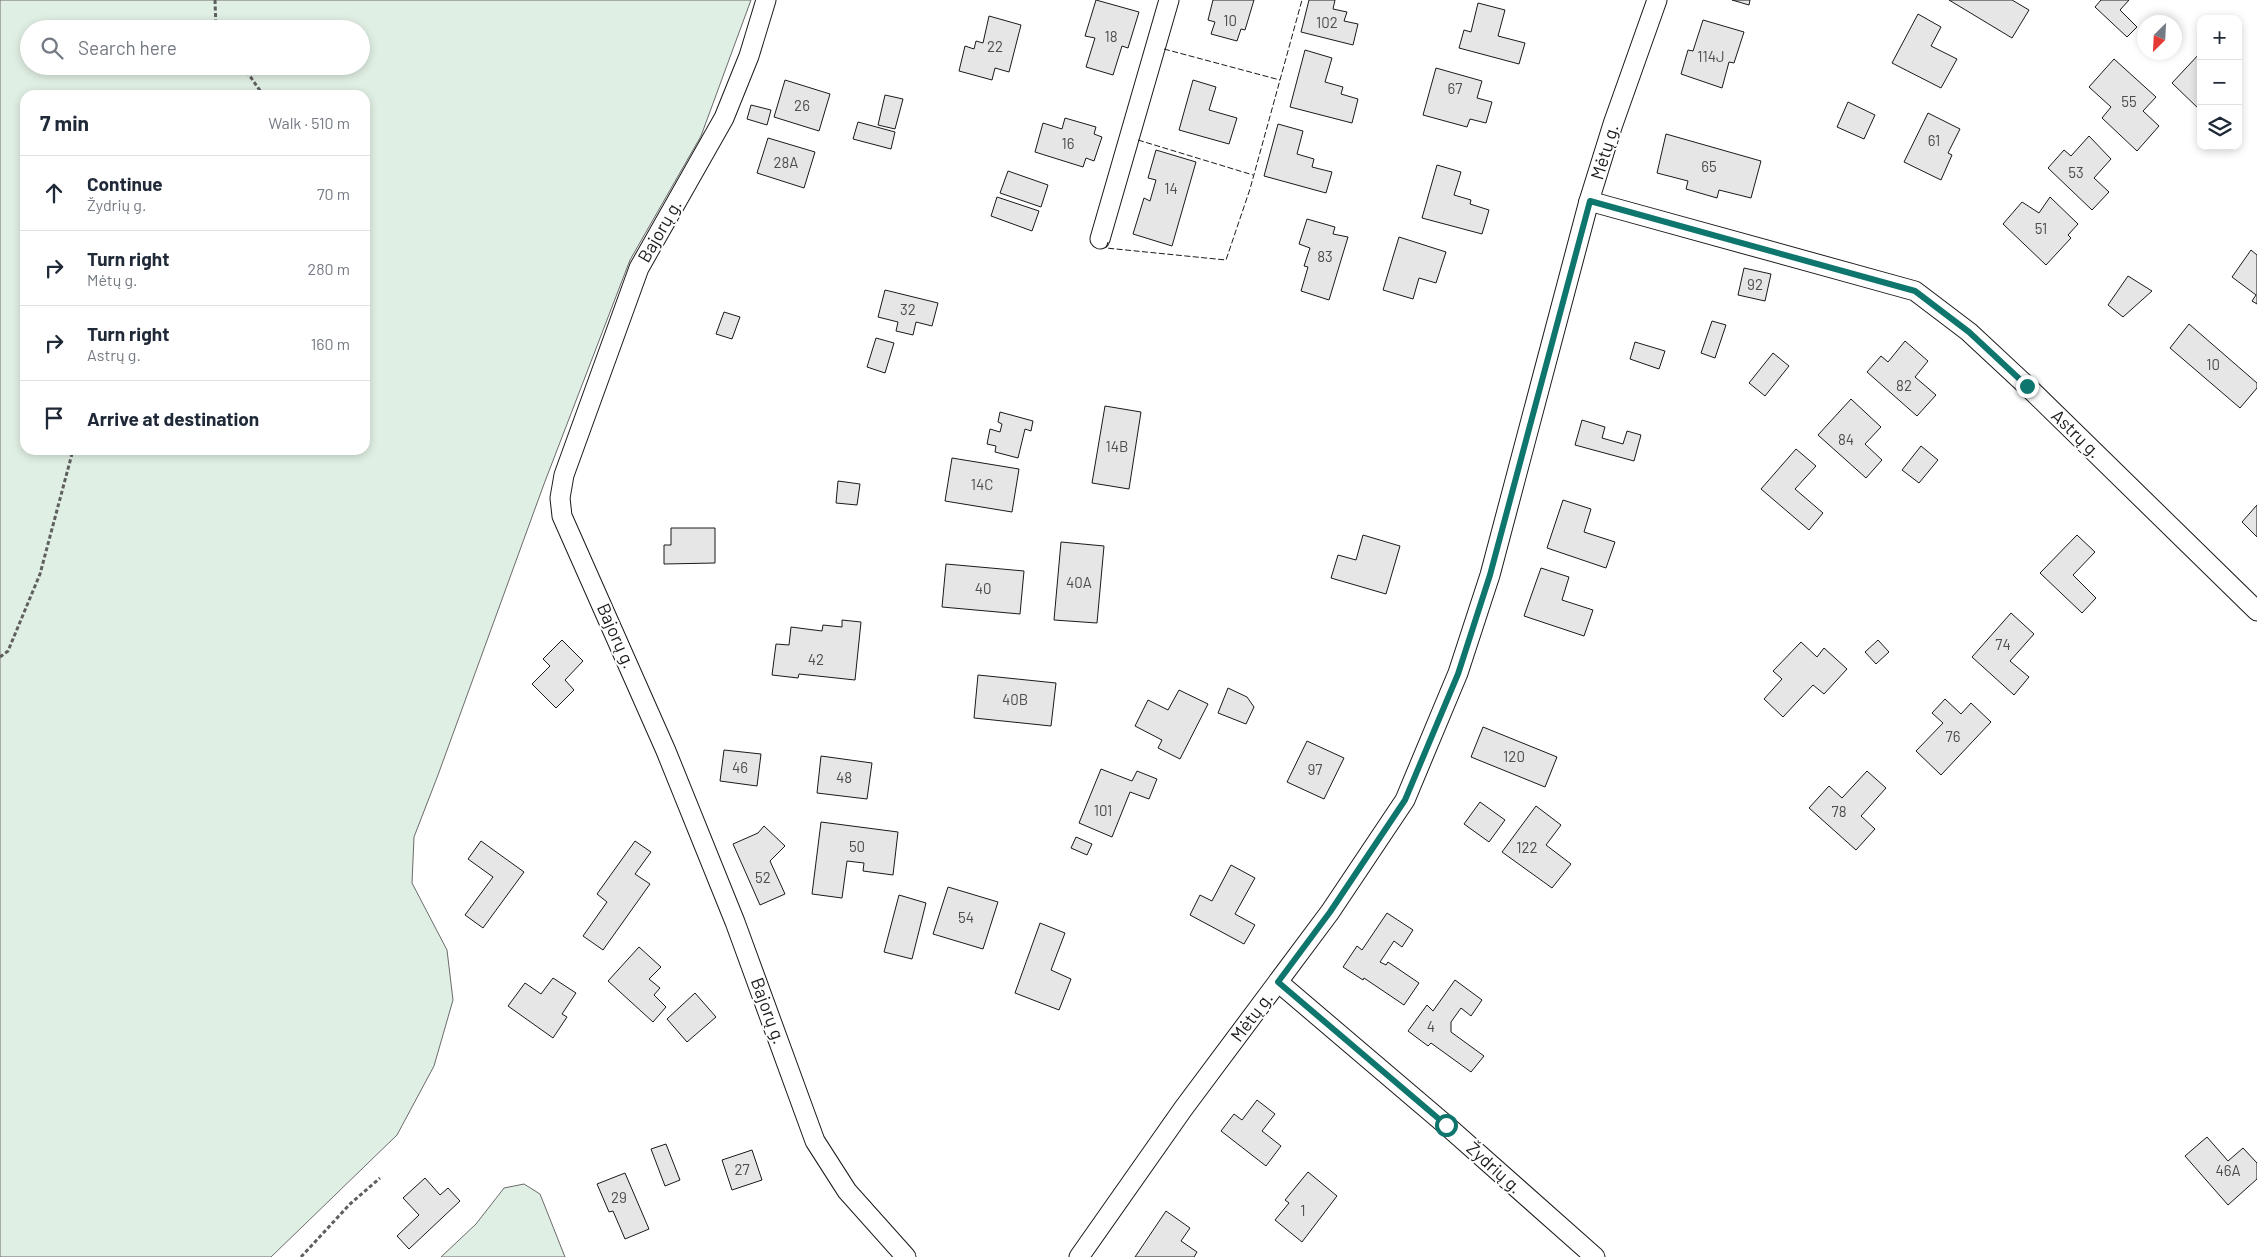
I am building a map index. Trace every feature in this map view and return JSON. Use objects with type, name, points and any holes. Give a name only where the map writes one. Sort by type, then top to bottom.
[{"type":"street","name":"Bajorų g.","points":[[766,0],[749,56],[724,118],[639,268],[564,475],[560,498],[562,516],[663,744],[735,922],[815,1141],[847,1191],[906,1257]]},
{"type":"street","points":[[1100,239],[1170,0]]},
{"type":"street","name":"Mėtų g.","points":[[1078,1257],[1183,1109],[1330,912],[1405,800],[1440,720],[1474,630],[1590,201],[1613,124],[1657,0]]},
{"type":"street","name":"Astrų g.","points":[[1590,201],[1915,291],[1969,332],[2027,386],[2257,611]]},
{"type":"street","name":"Žydrių g.","points":[[1278,982],[1446,1125],[1595,1257]]},
{"type":"path","points":[[215,0],[216,20]]},
{"type":"path","points":[[249,75],[260,90]]},
{"type":"path","points":[[0,657],[8,651],[40,574],[73,455]]},
{"type":"path","points":[[302,1257],[350,1204],[380,1178]]},
{"type":"green space","points":[[0,0],[751,0],[701,136],[630,260],[544,484],[414,837],[412,883],[447,950],[453,1000],[434,1066],[397,1135],[271,1257],[0,1257]]},
{"type":"green space","points":[[524,1184],[540,1194],[565,1257],[441,1257],[476,1224],[504,1188]]},
{"type":"building","points":[[1096,0],[1139,12],[1128,48],[1122,46],[1113,75],[1086,67],[1095,38],[1085,36]]},
{"type":"building","points":[[1213,0],[1254,0],[1245,30],[1241,29],[1237,41],[1211,34],[1215,22],[1208,20]]},
{"type":"building","points":[[1309,0],[1335,0],[1333,9],[1347,12],[1344,21],[1358,24],[1353,45],[1301,32]]},
{"type":"building","points":[[1732,0],[1750,0],[1749,5]]},
{"type":"building","points":[[1949,0],[2012,0],[2029,10],[2012,38]]},
{"type":"building","points":[[2101,0],[2129,0],[2120,10],[2137,27],[2127,37],[2095,7]]},
{"type":"building","points":[[1478,3],[1505,10],[1498,36],[1525,43],[1519,64],[1459,48],[1464,30],[1471,32]]},
{"type":"building","points":[[1918,14],[1941,27],[1931,46],[1957,59],[1941,88],[1892,63]]},
{"type":"building","points":[[989,16],[1021,25],[1009,72],[995,68],[992,80],[959,71],[965,46],[974,49],[976,41],[983,43]]},
{"type":"building","points":[[1703,20],[1744,32],[1734,63],[1729,62],[1722,88],[1681,74],[1688,50],[1693,51]]},
{"type":"building","points":[[1305,50],[1332,58],[1325,82],[1343,87],[1341,94],[1358,99],[1352,123],[1290,107]]},
{"type":"building","points":[[2197,56],[2197,107],[2172,83]]},
{"type":"building","points":[[2114,59],[2156,97],[2143,111],[2159,126],[2137,151],[2102,118],[2111,107],[2089,87]]},
{"type":"building","points":[[1436,68],[1482,81],[1477,98],[1492,102],[1486,123],[1470,119],[1467,127],[1423,115]]},
{"type":"building","points":[[785,80],[830,94],[819,131],[774,117]]},
{"type":"building","points":[[1193,80],[1216,87],[1209,110],[1237,118],[1229,144],[1179,130]]},
{"type":"building","points":[[885,95],[903,99],[895,129],[878,125]]},
{"type":"building","points":[[1848,102],[1875,115],[1864,139],[1837,127]]},
{"type":"building","points":[[751,105],[771,110],[767,125],[747,119]]},
{"type":"building","points":[[1928,113],[1960,129],[1948,153],[1952,155],[1941,180],[1904,162]]},
{"type":"building","points":[[1065,118],[1096,127],[1094,134],[1102,137],[1094,161],[1086,158],[1083,167],[1035,152],[1043,123],[1062,129]]},
{"type":"building","points":[[858,122],[895,132],[891,149],[853,139]]},
{"type":"building","points":[[1278,124],[1303,131],[1297,154],[1314,159],[1312,167],[1332,172],[1326,193],[1264,176]]},
{"type":"building","points":[[1666,134],[1761,161],[1751,198],[1719,190],[1717,198],[1686,189],[1688,181],[1657,173]]},
{"type":"building","points":[[2089,136],[2111,159],[2094,178],[2109,192],[2092,210],[2048,168],[2064,150],[2071,156]]},
{"type":"building","points":[[768,138],[815,152],[804,188],[757,173]]},
{"type":"building","points":[[1156,150],[1196,162],[1172,246],[1133,234],[1144,198],[1150,201],[1156,180],[1148,178]]},
{"type":"building","points":[[1437,165],[1461,172],[1454,195],[1471,200],[1470,204],[1489,210],[1482,234],[1422,218]]},
{"type":"building","points":[[1008,171],[1048,185],[1041,207],[1000,193]]},
{"type":"building","points":[[997,197],[1039,211],[1032,231],[991,216]]},
{"type":"building","points":[[2050,197],[2078,224],[2068,235],[2071,238],[2046,265],[2003,224],[2022,202],[2039,213]]},
{"type":"building","points":[[1307,219],[1335,227],[1333,234],[1348,237],[1329,300],[1301,291],[1308,267],[1304,266],[1310,248],[1299,244]]},
{"type":"building","points":[[1399,237],[1446,252],[1436,283],[1419,278],[1413,299],[1383,290]]},
{"type":"building","points":[[2251,250],[2257,255],[2257,304],[2252,301],[2256,295],[2232,277]]},
{"type":"building","points":[[1744,268],[1771,274],[1765,301],[1738,295]]},
{"type":"building","points":[[2128,276],[2152,291],[2123,317],[2108,305]]},
{"type":"building","points":[[885,290],[938,303],[932,326],[916,322],[913,335],[896,331],[898,322],[878,317]]},
{"type":"building","points":[[724,312],[740,317],[732,339],[716,334]]},
{"type":"building","points":[[1712,321],[1726,325],[1715,358],[1701,353]]},
{"type":"building","points":[[2189,324],[2257,383],[2257,388],[2240,408],[2170,348]]},
{"type":"building","points":[[876,338],[894,343],[885,373],[867,367]]},
{"type":"building","points":[[1905,341],[1928,361],[1915,377],[1936,395],[1917,416],[1867,372],[1881,356],[1888,362]]},
{"type":"building","points":[[1635,342],[1665,351],[1659,369],[1630,359]]},
{"type":"building","points":[[1773,353],[1789,366],[1765,396],[1749,383]]},
{"type":"building","points":[[1851,399],[1881,427],[1865,444],[1882,460],[1866,478],[1818,435]]},
{"type":"building","points":[[1105,406],[1141,412],[1129,489],[1092,483]]},
{"type":"building","points":[[1000,412],[1033,421],[1031,431],[1025,429],[1018,458],[995,452],[996,446],[987,444],[990,429],[1000,432],[1002,424],[998,422]]},
{"type":"building","points":[[1582,420],[1605,427],[1602,438],[1623,444],[1627,431],[1641,435],[1634,461],[1575,445]]},
{"type":"building","points":[[1921,446],[1938,460],[1919,483],[1902,470]]},
{"type":"building","points":[[1796,449],[1816,466],[1795,489],[1823,513],[1809,530],[1761,489]]},
{"type":"building","points":[[952,458],[1019,469],[1012,512],[945,501]]},
{"type":"building","points":[[838,481],[860,484],[857,505],[836,503]]},
{"type":"building","points":[[1563,500],[1591,509],[1584,532],[1615,542],[1606,568],[1547,548]]},
{"type":"building","points":[[2257,505],[2257,537],[2242,522]]},
{"type":"building","points":[[671,528],[715,528],[715,563],[664,564],[664,545],[671,545]]},
{"type":"building","points":[[1363,535],[1400,546],[1386,594],[1331,578],[1338,555],[1356,560]]},
{"type":"building","points":[[2077,535],[2095,552],[2073,575],[2096,598],[2082,613],[2040,573]]},
{"type":"building","points":[[1061,542],[1104,546],[1097,623],[1054,620]]},
{"type":"building","points":[[946,564],[1024,571],[1020,614],[942,607]]},
{"type":"building","points":[[1541,568],[1569,577],[1562,600],[1593,610],[1584,636],[1524,616]]},
{"type":"building","points":[[2011,613],[2034,634],[2010,661],[2029,677],[2014,695],[1972,657]]},
{"type":"building","points":[[842,620],[861,622],[855,680],[799,674],[798,678],[772,675],[776,644],[789,645],[791,627],[822,631],[823,625],[842,627]]},
{"type":"building","points":[[562,640],[583,661],[565,680],[574,690],[556,708],[532,684],[550,666],[543,659]]},
{"type":"building","points":[[1878,640],[1889,652],[1876,664],[1865,652]]},
{"type":"building","points":[[1801,642],[1817,657],[1824,648],[1847,669],[1824,694],[1813,685],[1783,717],[1764,699],[1782,679],[1773,671]]},
{"type":"building","points":[[978,675],[1056,683],[1051,726],[974,718]]},
{"type":"building","points":[[1228,688],[1247,697],[1254,707],[1246,724],[1218,713]]},
{"type":"building","points":[[1179,690],[1208,704],[1180,759],[1158,748],[1162,740],[1135,726],[1148,700],[1168,710]]},
{"type":"building","points":[[1945,699],[1961,714],[1971,703],[1991,722],[1941,775],[1916,751],[1943,723],[1932,713]]},
{"type":"building","points":[[1483,727],[1557,757],[1545,787],[1471,757]]},
{"type":"building","points":[[1307,741],[1344,758],[1324,799],[1287,782]]},
{"type":"building","points":[[724,750],[761,754],[757,786],[720,781]]},
{"type":"building","points":[[821,756],[872,763],[867,799],[817,793]]},
{"type":"building","points":[[1101,769],[1132,781],[1137,771],[1157,779],[1149,799],[1130,792],[1112,837],[1079,823]]},
{"type":"building","points":[[1867,771],[1886,788],[1861,816],[1875,829],[1856,850],[1809,808],[1829,786],[1842,798]]},
{"type":"building","points":[[1480,802],[1505,820],[1489,842],[1464,824]]},
{"type":"building","points":[[1536,806],[1561,825],[1546,845],[1571,864],[1552,888],[1502,852]]},
{"type":"building","points":[[821,822],[898,832],[893,875],[863,871],[864,863],[847,861],[842,898],[812,894]]},
{"type":"building","points":[[764,826],[785,846],[770,861],[785,894],[760,905],[733,844],[758,833]]},
{"type":"building","points":[[1076,837],[1092,844],[1087,855],[1071,848]]},
{"type":"building","points":[[481,841],[524,872],[483,928],[465,915],[493,877],[468,859]]},
{"type":"building","points":[[635,841],[651,852],[635,874],[650,884],[603,950],[583,936],[607,902],[597,894]]},
{"type":"building","points":[[1231,865],[1255,878],[1235,914],[1255,925],[1244,944],[1190,915],[1200,895],[1212,901]]},
{"type":"building","points":[[948,887],[998,902],[983,949],[933,934]]},
{"type":"building","points":[[899,895],[926,903],[912,959],[884,952]]},
{"type":"building","points":[[1387,913],[1413,930],[1402,947],[1394,941],[1380,962],[1386,965],[1388,962],[1419,983],[1404,1005],[1364,978],[1363,980],[1343,967],[1357,946],[1362,950]]},
{"type":"building","points":[[1040,923],[1065,933],[1051,970],[1071,979],[1059,1010],[1015,993]]},
{"type":"building","points":[[639,947],[661,967],[649,979],[660,988],[654,995],[666,1007],[653,1022],[608,981]]},
{"type":"building","points":[[553,978],[576,993],[562,1014],[567,1017],[553,1038],[508,1006],[525,983],[541,994]]},
{"type":"building","points":[[1455,980],[1482,1000],[1471,1016],[1461,1008],[1451,1022],[1451,1032],[1484,1056],[1471,1072],[1431,1043],[1428,1046],[1408,1031],[1427,1005],[1433,1011]]},
{"type":"building","points":[[695,993],[716,1017],[687,1042],[667,1019]]},
{"type":"building","points":[[1257,1100],[1275,1114],[1262,1131],[1281,1146],[1266,1166],[1221,1131],[1234,1114],[1242,1120]]},
{"type":"building","points":[[2207,1137],[2228,1161],[2243,1148],[2257,1163],[2257,1179],[2228,1205],[2185,1156]]},
{"type":"building","points":[[666,1144],[680,1180],[665,1186],[651,1149]]},
{"type":"building","points":[[752,1150],[762,1180],[732,1190],[722,1160]]},
{"type":"building","points":[[1308,1172],[1337,1196],[1302,1242],[1275,1220],[1289,1203],[1285,1200]]},
{"type":"building","points":[[625,1173],[649,1229],[625,1239],[613,1211],[609,1212],[597,1184]]},
{"type":"building","points":[[425,1178],[440,1195],[448,1188],[460,1201],[409,1249],[397,1236],[419,1215],[403,1198]]},
{"type":"building","points":[[1166,1211],[1190,1228],[1181,1241],[1197,1252],[1194,1257],[1135,1257]]},
{"type":"fence","points":[[1108,242],[1106,248],[1226,260],[1250,189],[1302,0]]},
{"type":"fence","points":[[1164,49],[1280,80]]},
{"type":"fence","points":[[1138,140],[1253,175]]},
{"type":"route","points":[[1446,1125],[1278,982],[1330,912],[1405,800],[1440,720],[1474,630],[1490,575],[1590,201],[1915,291],[1969,332],[2027,386]]}]
